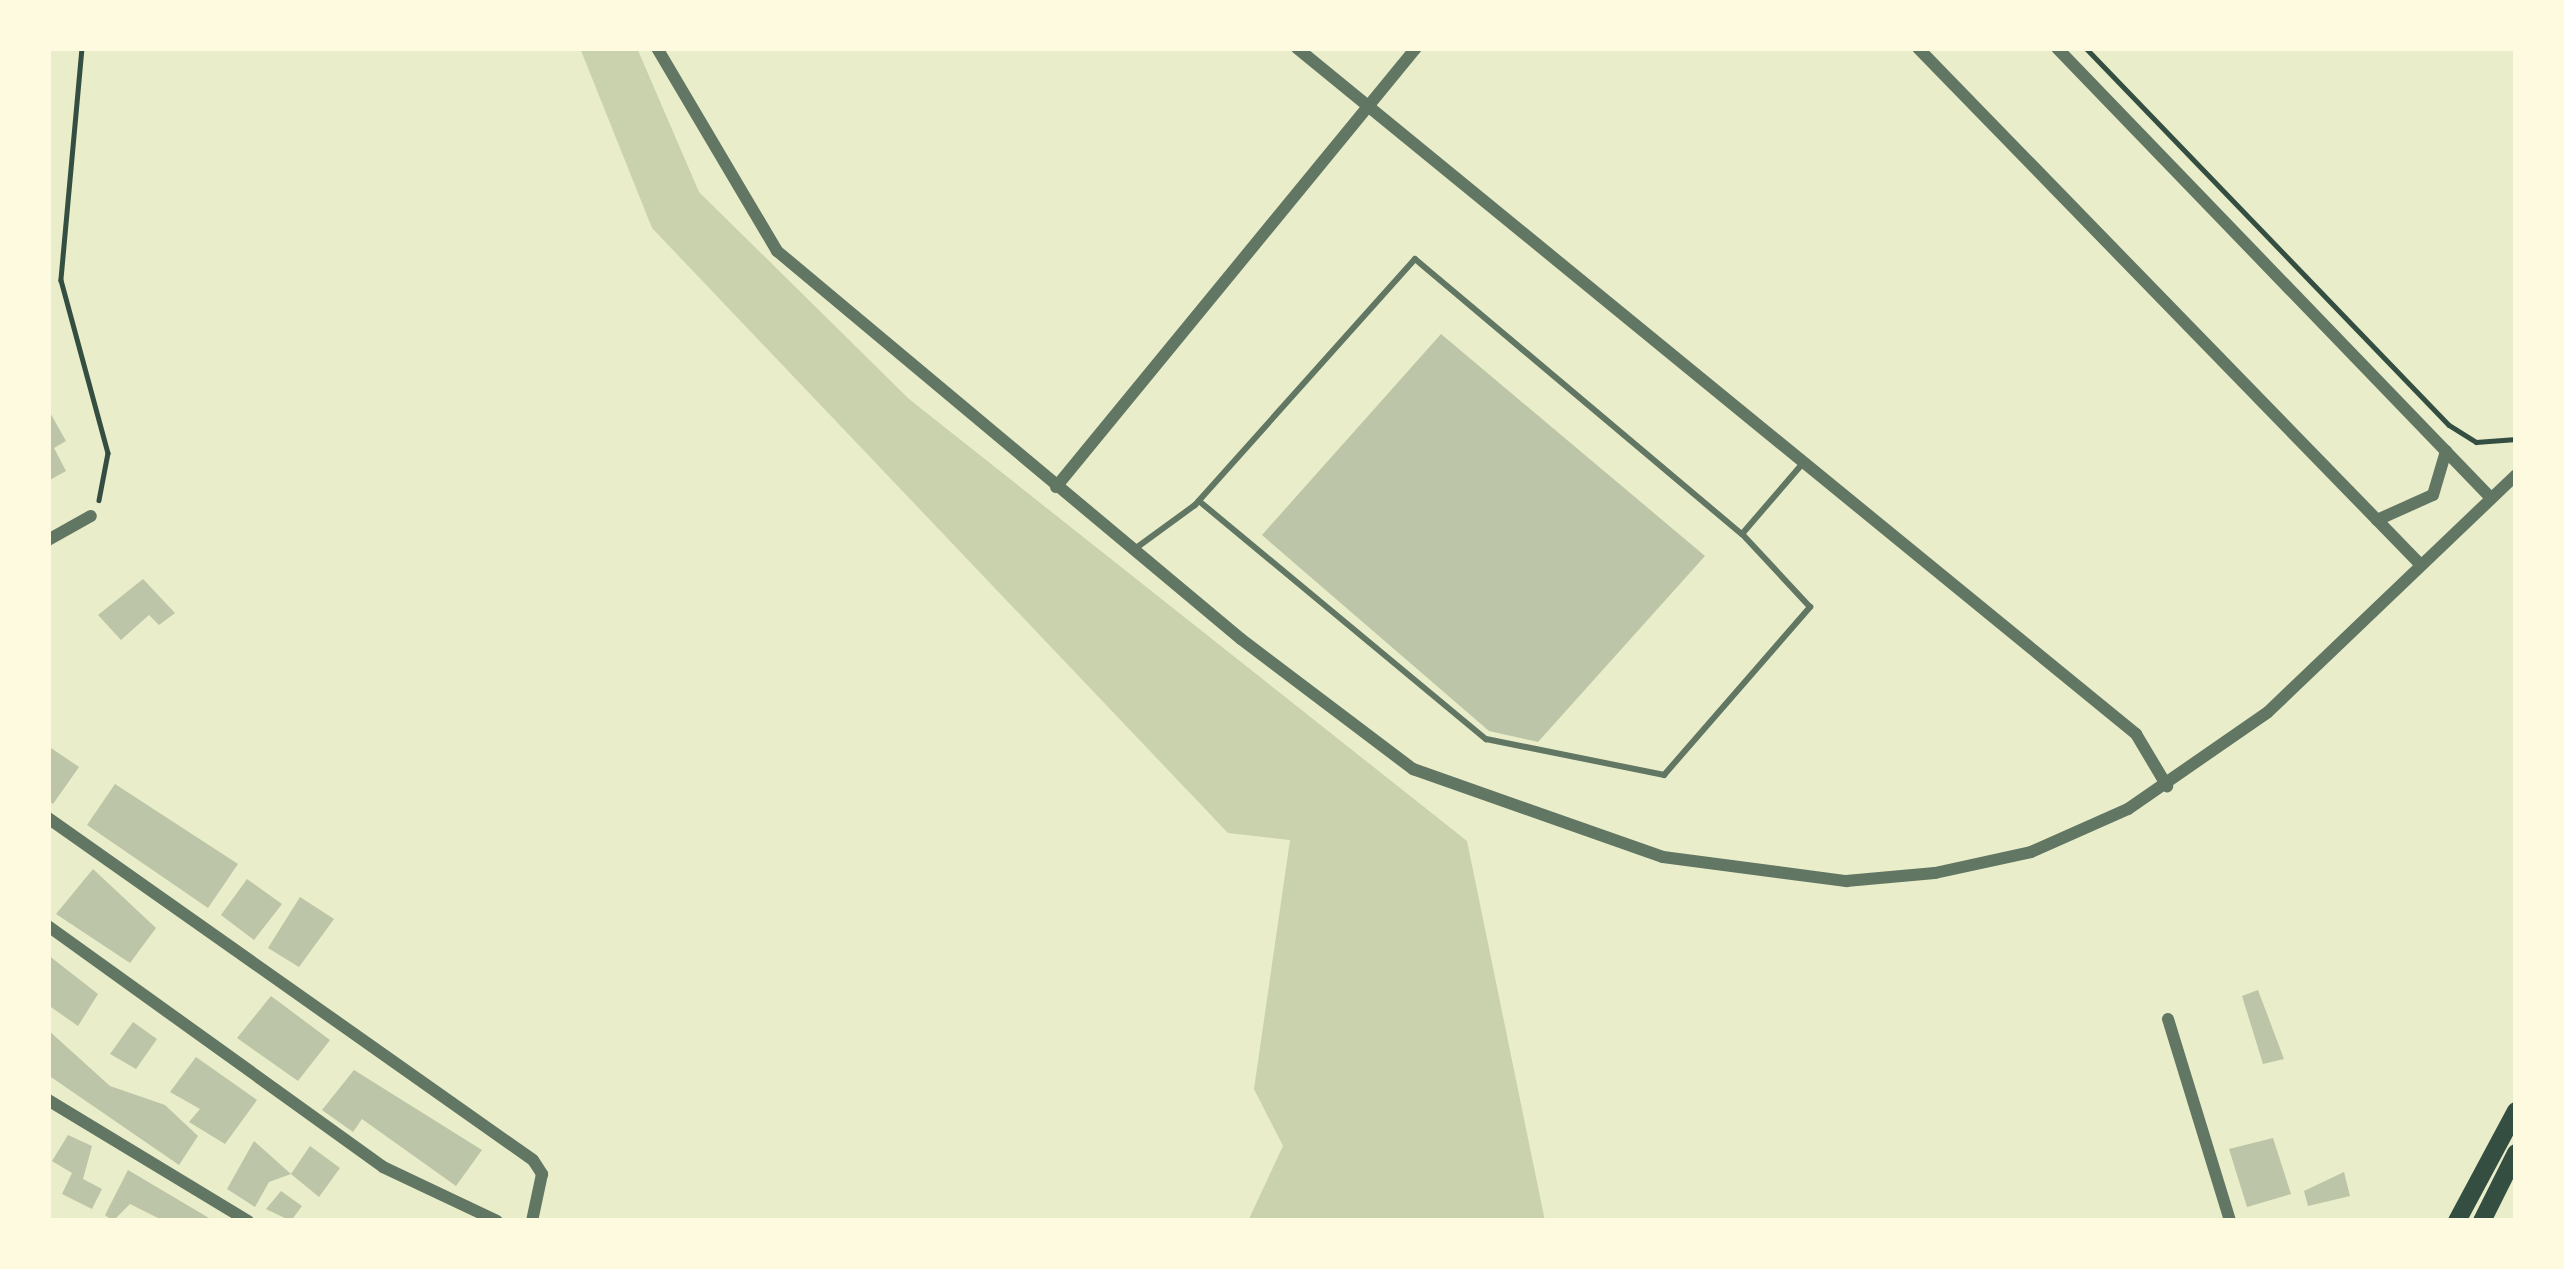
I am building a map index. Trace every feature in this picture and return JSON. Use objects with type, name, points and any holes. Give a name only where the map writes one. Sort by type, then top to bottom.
[{"type":"main road","points":[[2457,1221],[2516,1111]]},
{"type":"main road","points":[[2482,1221],[2516,1153]]},
{"type":"street","points":[[657,48],[777,251],[1134,551],[1413,769],[1663,857],[1846,881],[1936,873],[2032,852],[2167,786],[2269,712],[2516,475]]},
{"type":"street","points":[[1297,48],[2136,734],[2167,786]]},
{"type":"street","points":[[1056,487],[1416,48]]},
{"type":"street","points":[[1918,48],[2420,564]]},
{"type":"street","points":[[2057,48],[2491,498]]},
{"type":"street","points":[[2378,520],[2433,494],[2446,451]]},
{"type":"street","points":[[48,540],[91,516]]},
{"type":"street","points":[[48,818],[533,1160],[542,1174],[532,1221]]},
{"type":"street","points":[[48,926],[383,1167],[497,1221]]},
{"type":"street","points":[[2168,1019],[2230,1221]]},
{"type":"street","points":[[48,1100],[248,1221]]},
{"type":"lane","points":[[1134,551],[1199,501],[1415,259],[1742,534],[1810,607],[1664,775],[1486,739],[1199,501]]},
{"type":"lane","points":[[1742,534],[1803,463]]},
{"type":"path","points":[[82,48],[61,280],[108,453],[109,482],[91,516]]},
{"type":"path","points":[[2086,48],[2450,425],[2476,442],[2516,439]]},
{"type":"green space","points":[[580,48],[637,48],[699,192],[909,399],[1467,841],[1545,1221],[1248,1221],[1283,1146],[1254,1089],[1290,840],[1228,833],[652,228]]},
{"type":"building","points":[[1441,334],[1705,556],[1538,742],[1489,731],[1262,535]]},
{"type":"building","points":[[48,409],[66,441],[54,448],[66,471],[48,481]]},
{"type":"building","points":[[143,579],[175,613],[159,625],[149,615],[121,640],[98,615]]},
{"type":"building","points":[[48,746],[79,767],[53,804],[48,800]]},
{"type":"building","points":[[115,784],[238,864],[208,908],[87,825]]},
{"type":"building","points":[[93,869],[156,928],[130,963],[56,914]]},
{"type":"building","points":[[247,879],[282,904],[254,940],[221,915]]},
{"type":"building","points":[[300,897],[334,919],[299,967],[268,948]]},
{"type":"building","points":[[48,955],[98,994],[78,1026],[48,1005]]},
{"type":"building","points":[[2258,990],[2284,1059],[2263,1064],[2242,996]]},
{"type":"building","points":[[271,996],[330,1040],[298,1081],[237,1038]]},
{"type":"building","points":[[133,1022],[157,1039],[136,1069],[110,1054]]},
{"type":"building","points":[[48,1030],[110,1086],[165,1105],[198,1136],[179,1165],[48,1075]]},
{"type":"building","points":[[196,1057],[257,1100],[225,1144],[189,1122],[200,1109],[170,1092]]},
{"type":"building","points":[[354,1070],[482,1150],[456,1186],[362,1119],[353,1132],[322,1110]]},
{"type":"building","points":[[68,1135],[92,1146],[83,1179],[102,1189],[92,1209],[62,1194],[72,1173],[52,1161]]},
{"type":"building","points":[[2273,1138],[2291,1194],[2247,1207],[2229,1149]]},
{"type":"building","points":[[254,1141],[291,1174],[269,1182],[255,1207],[227,1189]]},
{"type":"building","points":[[310,1146],[340,1168],[319,1197],[291,1174]]},
{"type":"building","points":[[128,1170],[209,1218],[164,1221],[130,1204],[113,1221],[105,1215]]},
{"type":"building","points":[[2344,1172],[2350,1196],[2308,1206],[2304,1191]]},
{"type":"building","points":[[281,1191],[302,1206],[291,1221],[266,1209]]}]
